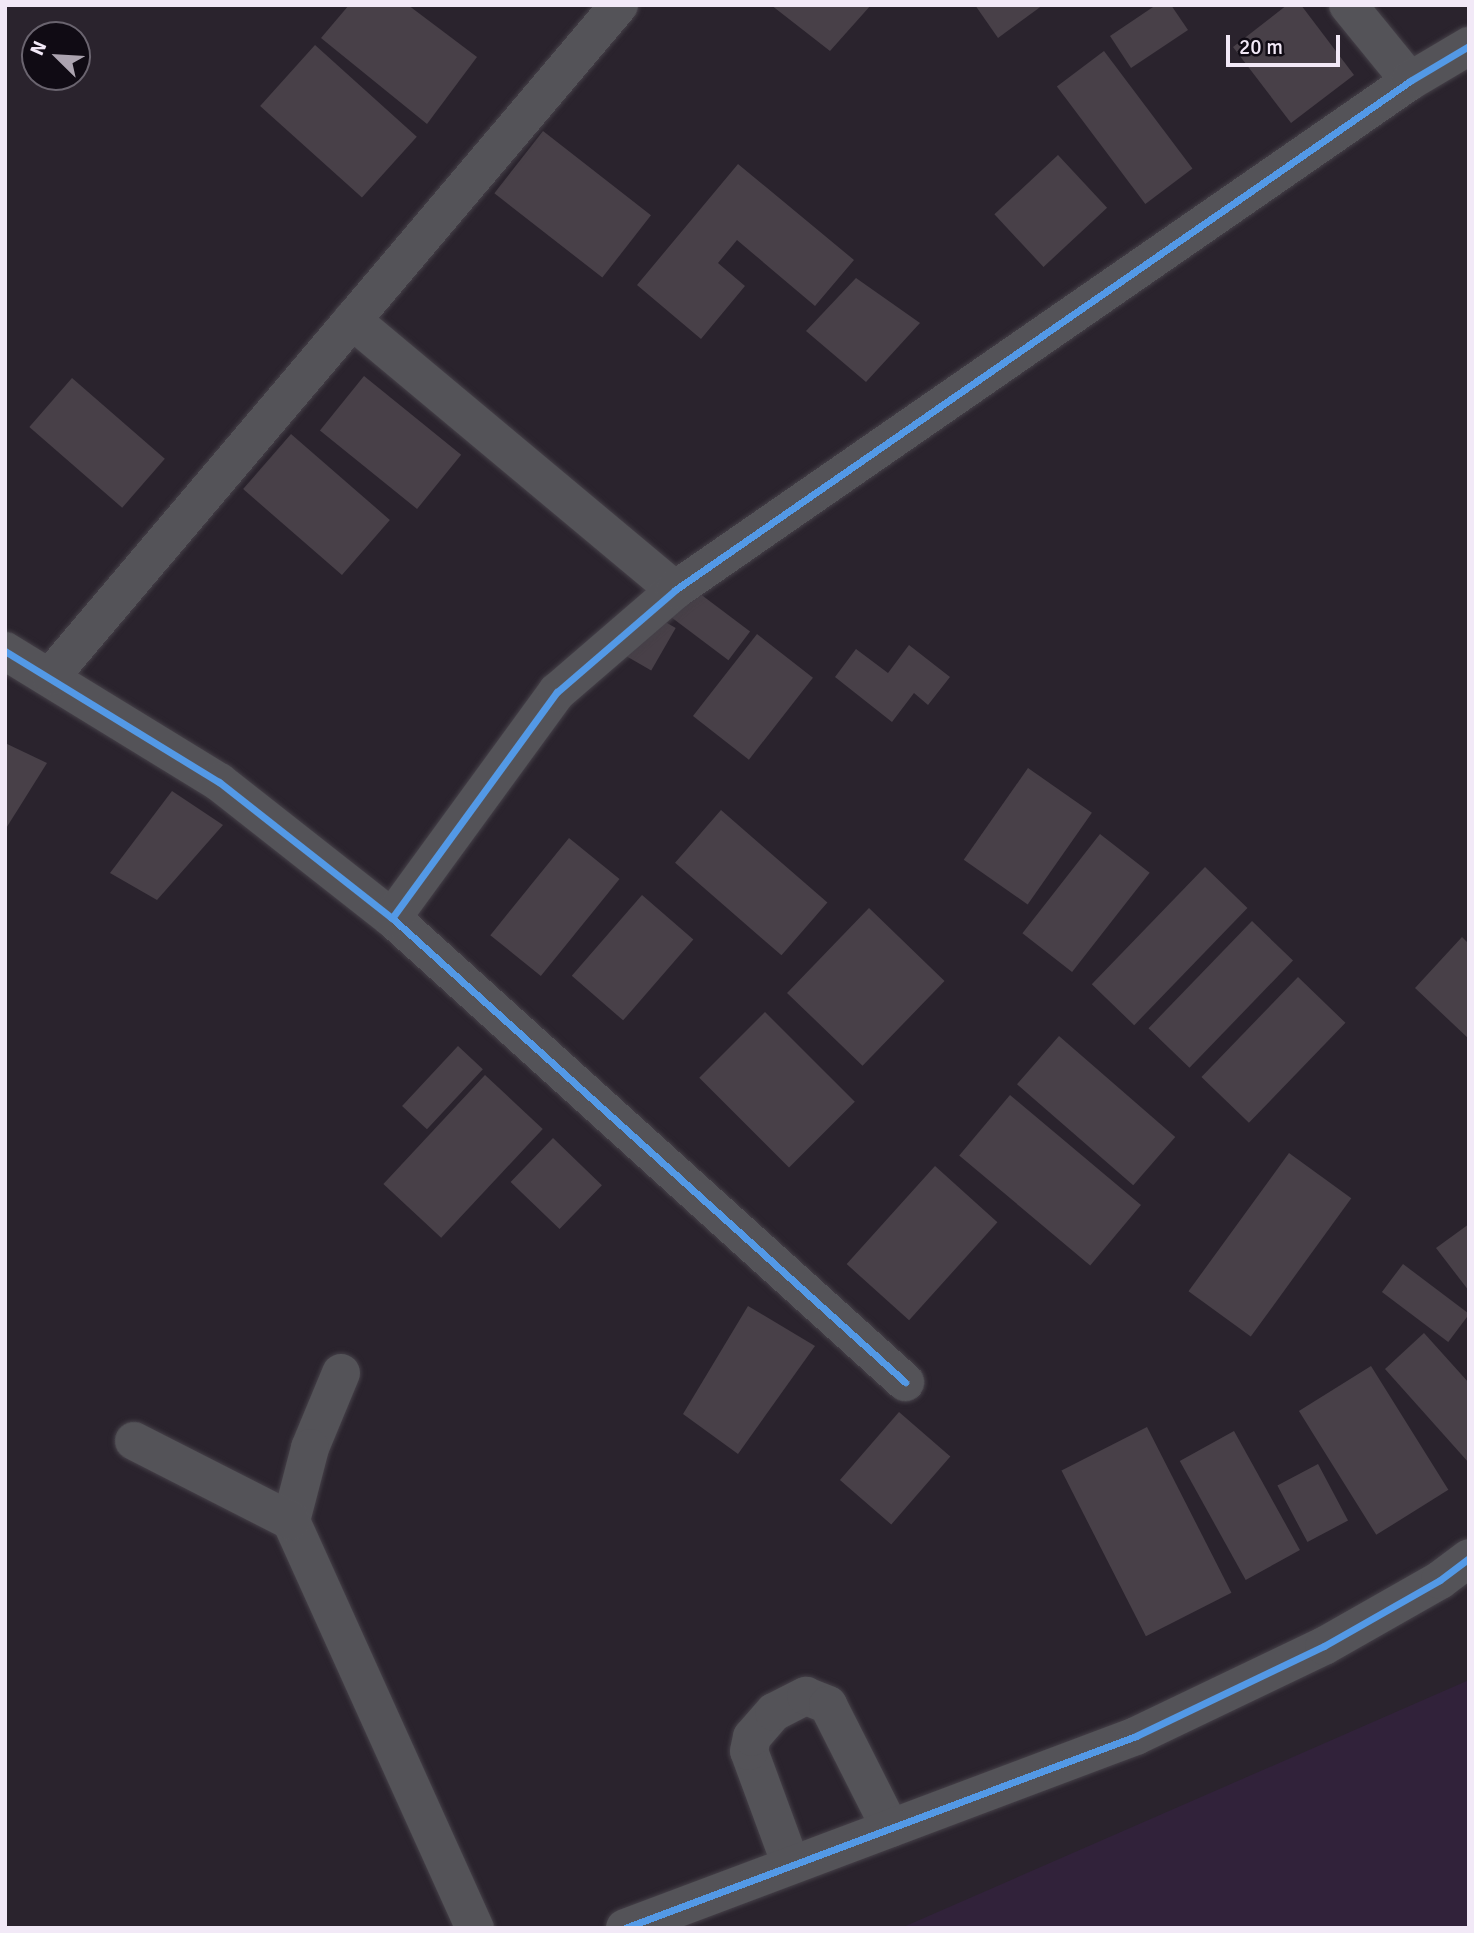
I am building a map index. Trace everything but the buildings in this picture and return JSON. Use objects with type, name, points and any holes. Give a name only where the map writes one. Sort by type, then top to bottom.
[{"type":"street","points":[[51,676],[619,5]]},
{"type":"street","points":[[1348,5],[1409,80]]},
{"type":"street","points":[[391,918],[556,692],[675,590],[1409,80],[1469,46]]},
{"type":"street","points":[[352,320],[675,590]]},
{"type":"street","points":[[5,652],[51,676],[219,782],[391,918],[905,1382]]},
{"type":"street","points":[[291,1521],[310,1448],[341,1373]]},
{"type":"street","points":[[134,1441],[291,1521],[475,1928]]},
{"type":"street","points":[[625,1928],[1136,1736],[1324,1646],[1469,1558]]},
{"type":"street","points":[[791,1865],[749,1751],[752,1737],[774,1712],[806,1696],[828,1705],[890,1828]]},
{"type":"shaded area","points":[[1469,1680],[1469,1928],[901,1928]]},
{"type":"cycle path","points":[[392,918],[557,692],[675,590],[1410,81],[1469,46]]},
{"type":"cycle path","points":[[5,651],[219,782],[392,918],[905,1382]]},
{"type":"cycle path","points":[[625,1928],[1136,1736],[1324,1646],[1440,1580],[1469,1558]]}]
